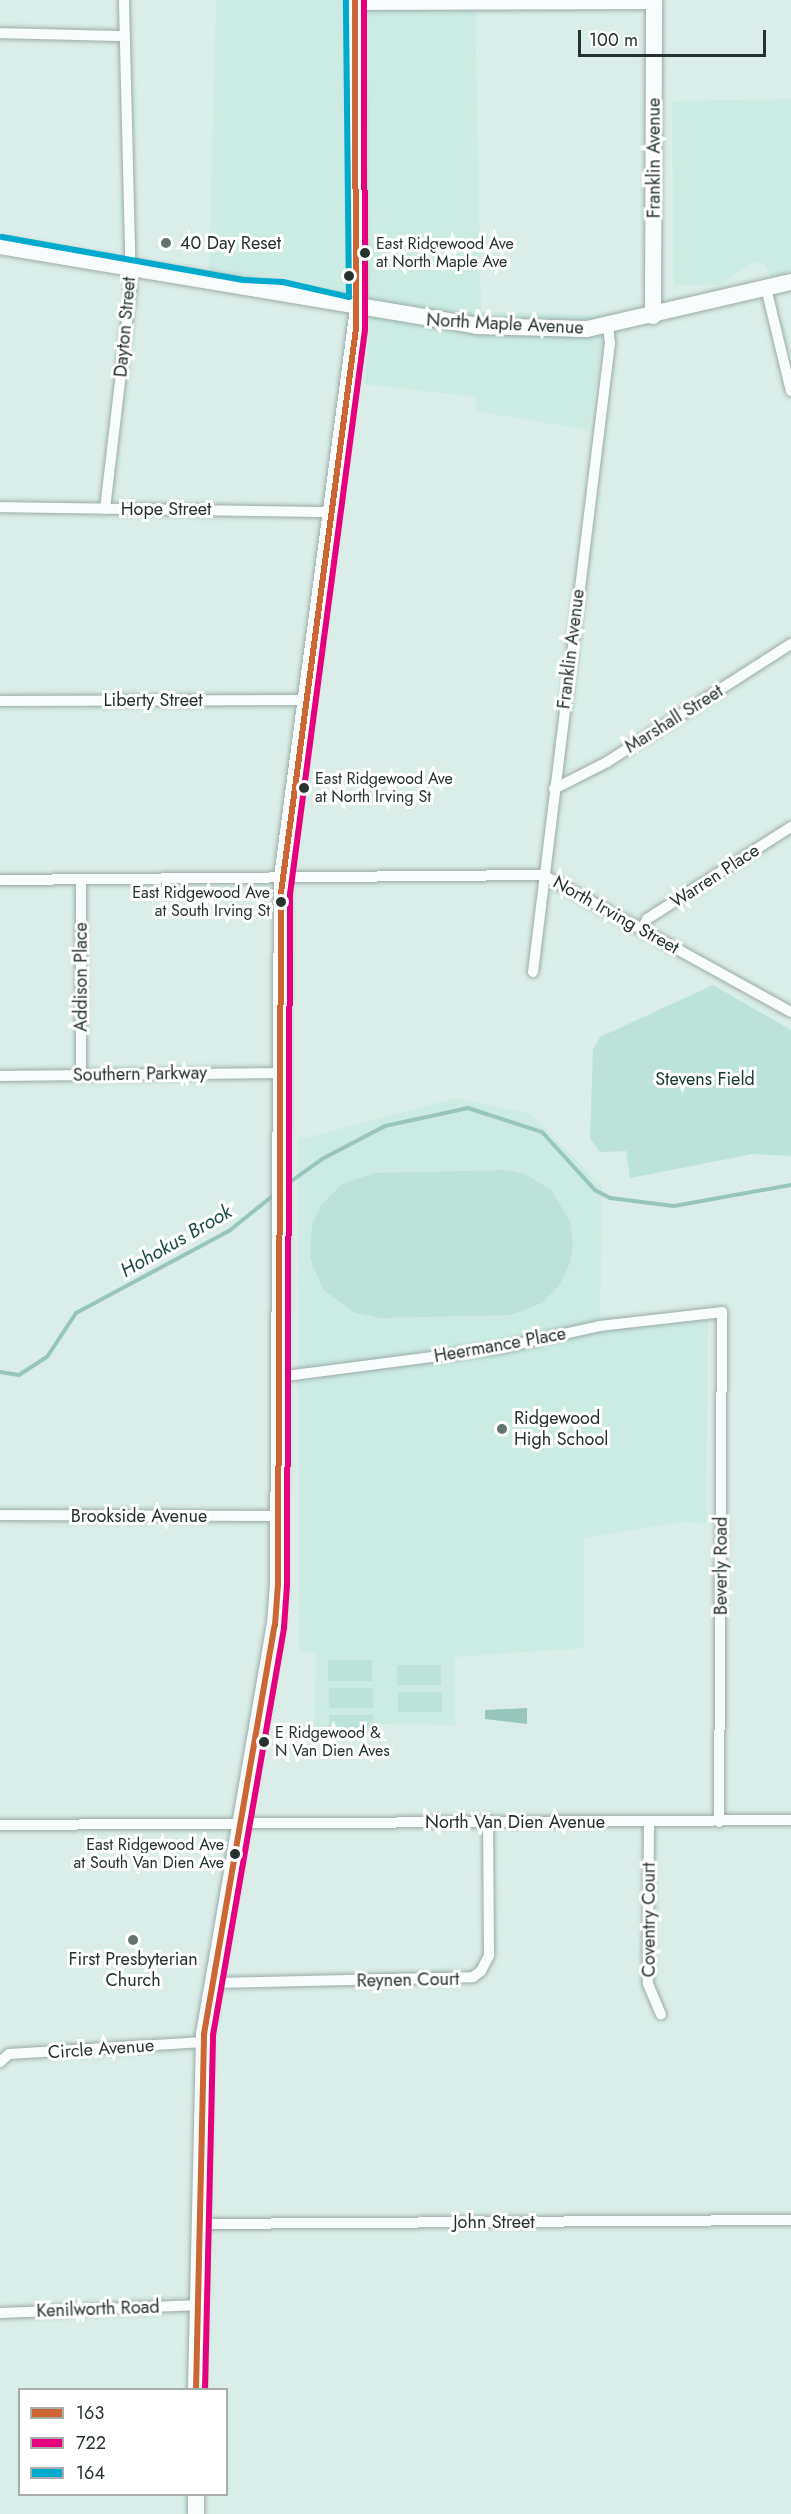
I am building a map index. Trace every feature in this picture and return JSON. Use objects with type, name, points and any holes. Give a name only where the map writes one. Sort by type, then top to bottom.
[{"type":"main road","name":"Franklin Avenue","points":[[653,316],[654,2]]},
{"type":"main road","name":"North Maple Avenue","points":[[0,246],[243,289],[282,291],[358,308],[452,324],[577,330],[653,316],[791,282]]},
{"type":"main road","points":[[196,2388],[196,2305],[204,2042],[239,1823],[275,1625],[278,1516],[282,877],[358,308]]},
{"type":"main road","points":[[196,2496],[196,2514]]},
{"type":"street","name":"Dayton Street","points":[[105,509],[130,270],[123,0]]},
{"type":"street","points":[[358,308],[355,2],[654,2]]},
{"type":"street","points":[[0,33],[124,36]]},
{"type":"street","points":[[766,288],[791,391]]},
{"type":"street","name":"Franklin Avenue","points":[[532,972],[610,343],[608,326]]},
{"type":"street","name":"Hope Street","points":[[0,507],[331,512]]},
{"type":"street","name":"Marshall Street","points":[[554,789],[607,762],[791,644]]},
{"type":"street","name":"Liberty Street","points":[[0,701],[306,700]]},
{"type":"street","name":"Warren Place","points":[[642,928],[647,920],[791,827]]},
{"type":"street","name":"North Irving Street","points":[[0,880],[543,875],[791,1012]]},
{"type":"street","name":"Addison Place","points":[[81,879],[81,1075]]},
{"type":"street","name":"Southern Parkway","points":[[0,1076],[279,1073]]},
{"type":"street","name":"Heermance Place","points":[[278,1377],[500,1348],[586,1330],[722,1312]]},
{"type":"street","name":"Beverly Road","points":[[719,1821],[722,1312]]},
{"type":"street","name":"Brookside Avenue","points":[[0,1515],[278,1516]]},
{"type":"street","name":"North Van Dien Avenue","points":[[0,1825],[488,1820],[649,1823],[791,1820]]},
{"type":"street","name":"Reynen Court","points":[[215,1983],[472,1977],[481,1971],[489,1955],[488,1820]]},
{"type":"street","name":"Coventry Court","points":[[649,1823],[648,1984],[661,2014]]},
{"type":"street","name":"Circle Avenue","points":[[0,2062],[9,2054],[204,2042]]},
{"type":"street","name":"John Street","points":[[198,2223],[791,2220]]},
{"type":"street","name":"Kenilworth Road","points":[[0,2313],[196,2305]]},
{"type":"shaded area","points":[[216,0],[475,0],[481,312],[607,316],[588,430],[475,411],[476,397],[365,384],[371,308],[209,273]]},
{"type":"shaded area","points":[[791,99],[791,271],[771,276],[763,262],[749,264],[720,285],[674,285],[672,101]]},
{"type":"shaded area","name":"Ridgewood High School","points":[[456,1098],[531,1114],[602,1187],[600,1326],[708,1320],[706,1524],[683,1522],[584,1538],[584,1648],[455,1657],[455,1725],[379,1724],[378,1740],[314,1739],[316,1654],[299,1650],[298,1140]]},
{"type":"shaded area","points":[[527,1708],[527,1724],[485,1719],[485,1710]]},
{"type":"green space","name":"Stevens Field","points":[[713,985],[791,1030],[791,1156],[753,1154],[630,1178],[626,1151],[600,1152],[590,1139],[593,1050],[600,1037]]},
{"type":"green space","points":[[507,1170],[525,1174],[551,1190],[570,1221],[573,1246],[570,1263],[559,1286],[542,1303],[511,1315],[380,1318],[353,1312],[323,1289],[310,1258],[312,1225],[321,1205],[342,1184],[374,1173]]},
{"type":"green space","points":[[328,1660],[372,1660],[372,1681],[328,1681]]},
{"type":"green space","points":[[397,1665],[441,1665],[441,1685],[397,1685]]},
{"type":"green space","points":[[329,1688],[373,1688],[373,1708],[329,1708]]},
{"type":"green space","points":[[398,1692],[442,1692],[442,1712],[398,1712]]},
{"type":"green space","points":[[329,1715],[373,1715],[373,1735],[329,1735]]},
{"type":"waterway","name":"Hohokus Brook","points":[[286,1185],[322,1159],[385,1126],[468,1108],[542,1132],[595,1190],[610,1198],[674,1206],[791,1185]]},
{"type":"waterway","name":"Hohokus Brook","points":[[0,1372],[19,1375],[47,1357],[76,1313],[229,1231],[275,1194]]},
{"type":"transit line","name":"164","points":[[2,237],[243,280],[283,282],[349,297],[346,0]]},
{"type":"transit line","name":"163","points":[[196,2388],[204,2034],[275,1625],[278,1584],[281,893],[356,329],[355,0]]},
{"type":"transit line","name":"722","points":[[205,2388],[213,2035],[284,1627],[287,1585],[290,894],[365,330],[364,0]]},
{"type":"place","name":"40 Day Reset","points":[[166,243]]},
{"type":"place","name":"East Ridgewood Ave at North Maple Ave","points":[[365,253]]},
{"type":"place","name":"East Ridgewood Ave at North Irving St","points":[[304,788]]},
{"type":"place","name":"East Ridgewood Ave at South Irving St","points":[[281,902]]},
{"type":"place","name":"Ridgewood High School","points":[[502,1429]]},
{"type":"place","name":"E Ridgewood & N Van Dien Aves","points":[[264,1742]]},
{"type":"place","name":"East Ridgewood Ave at South Van Dien Ave","points":[[235,1854]]},
{"type":"place","name":"First Presbyterian Church","points":[[133,1940]]}]
